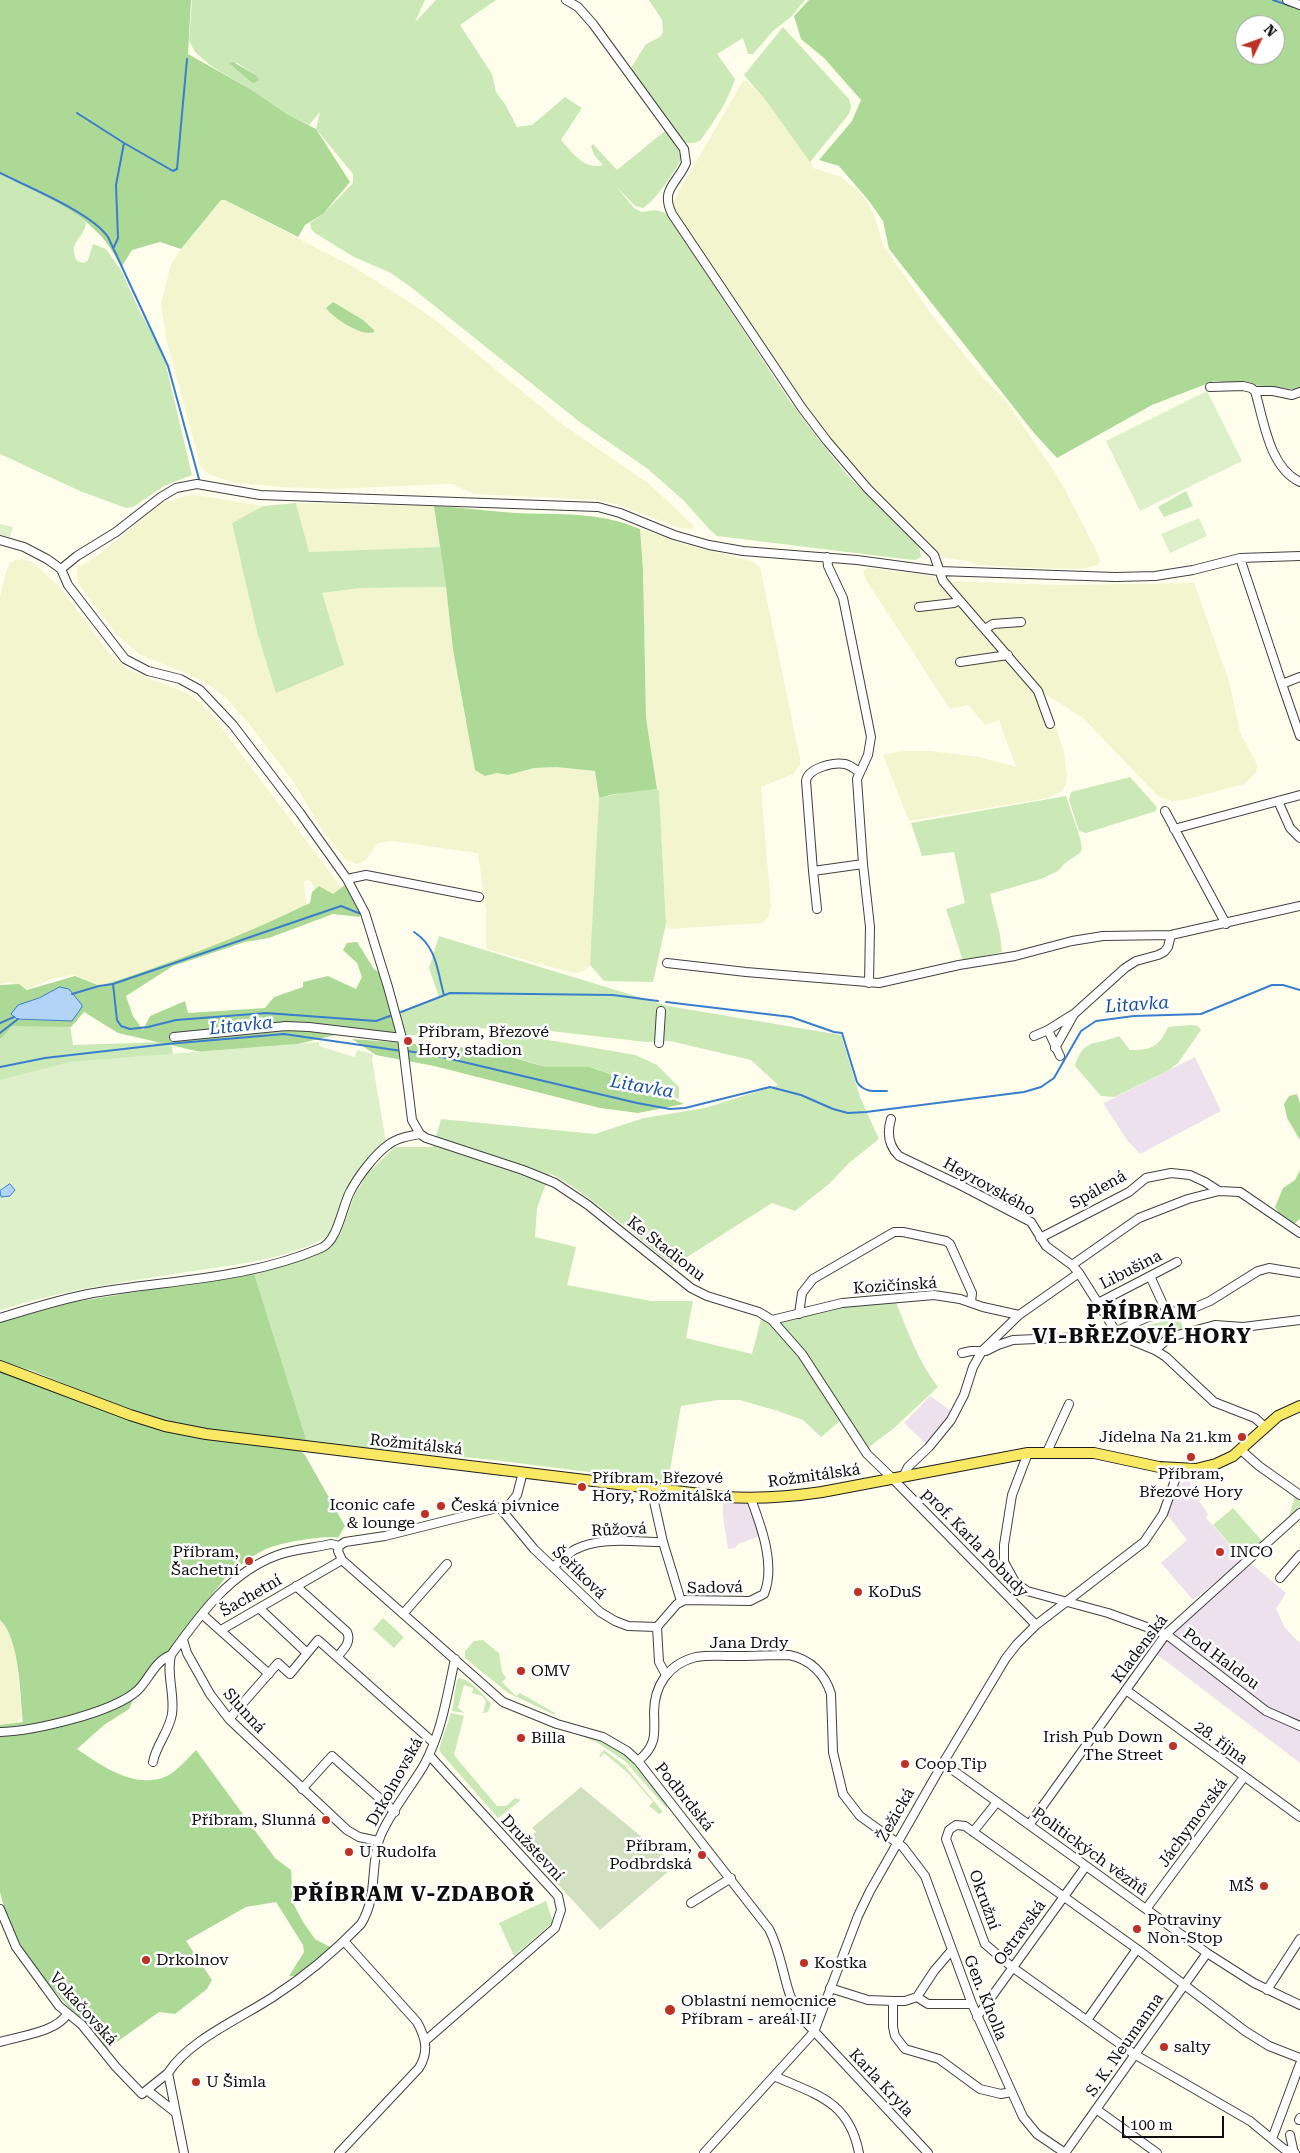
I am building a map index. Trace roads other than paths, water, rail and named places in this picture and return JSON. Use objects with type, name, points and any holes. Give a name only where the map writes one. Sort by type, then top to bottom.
[{"type":"main road","name":"Rožmitálská","points":[[0,1366],[130,1415],[165,1426],[311,1448],[751,1499],[788,1497],[1028,1453],[1094,1453],[1179,1469],[1206,1467],[1226,1460],[1241,1450],[1265,1427],[1284,1413],[1300,1406]]},
{"type":"street","points":[[566,0],[578,8],[593,24],[684,149],[686,163],[667,193],[667,200],[672,214],[802,408],[868,489],[934,555],[943,580],[1038,691],[1050,724]]},
{"type":"street","points":[[1287,0],[1300,5]]},
{"type":"street","points":[[1210,387],[1243,386],[1255,391],[1273,391],[1292,395],[1300,392]]},
{"type":"street","points":[[1255,391],[1278,461],[1284,472],[1300,482]]},
{"type":"street","points":[[61,569],[77,556],[116,532],[161,497],[176,488],[197,484],[260,495],[598,507],[620,512],[674,535],[709,546],[827,557],[939,571],[1115,577],[1147,576],[1180,573],[1240,558],[1300,556]]},
{"type":"street","points":[[0,540],[24,547],[61,569],[68,584],[125,659],[148,672],[190,684],[217,706],[300,813],[346,879],[365,913],[388,987],[402,1042],[412,1120],[420,1134],[396,1140],[382,1150],[357,1180],[330,1241],[320,1248],[255,1269],[87,1294],[0,1318]]},
{"type":"street","points":[[827,557],[828,566],[843,598],[871,737],[868,755],[857,779],[870,927],[869,983]]},
{"type":"street","points":[[1240,558],[1300,736]]},
{"type":"street","points":[[919,606],[954,603],[959,600]]},
{"type":"street","points":[[985,629],[993,624],[1020,622]]},
{"type":"street","points":[[960,662],[1008,655]]},
{"type":"street","points":[[1282,684],[1300,677]]},
{"type":"street","points":[[817,909],[807,776],[814,770],[842,764],[847,764],[859,772]]},
{"type":"street","points":[[1174,829],[1300,795]]},
{"type":"street","points":[[1278,801],[1290,828],[1300,838]]},
{"type":"street","points":[[1165,811],[1226,924]]},
{"type":"street","points":[[813,871],[863,864]]},
{"type":"street","points":[[346,879],[366,875],[479,897]]},
{"type":"street","points":[[667,963],[869,983],[888,982],[1095,937],[1171,935],[1298,907]]},
{"type":"street","points":[[1034,1036],[1074,1014],[1125,968],[1164,952],[1168,947],[1171,935]]},
{"type":"street","points":[[659,1043],[661,1011]]},
{"type":"street","points":[[1055,1048],[1074,1014]]},
{"type":"street","points":[[174,1037],[286,1026],[309,1027],[402,1042]]},
{"type":"street","points":[[1048,1030],[1060,1056]]},
{"type":"street","name":"Heyrovského","points":[[891,1119],[889,1140],[894,1151],[899,1156],[1031,1222],[1046,1246],[1072,1265],[1079,1274],[1114,1331]]},
{"type":"street","name":"Ke Stadionu","points":[[420,1134],[426,1138],[523,1170],[555,1184],[588,1205],[691,1288],[706,1296],[760,1312],[772,1320],[802,1354],[862,1448],[872,1460],[898,1478]]},
{"type":"street","name":"Spálená","points":[[1040,1238],[1129,1192],[1146,1178],[1171,1173],[1190,1176],[1205,1182],[1219,1191]]},
{"type":"street","points":[[1072,1265],[1139,1218],[1182,1201],[1219,1191],[1240,1192],[1300,1233]]},
{"type":"street","points":[[799,1314],[802,1294],[813,1279],[894,1232],[946,1241],[950,1244],[972,1293],[971,1302]]},
{"type":"street","name":"Libušina","points":[[1098,1303],[1177,1262]]},
{"type":"street","points":[[962,1353],[986,1351],[1013,1340],[1106,1336],[1148,1317],[1196,1307],[1210,1301],[1258,1271],[1269,1268],[1300,1274]]},
{"type":"street","points":[[898,1478],[929,1447],[951,1420],[964,1395],[973,1367],[982,1350],[1010,1326],[1019,1315],[1079,1274]]},
{"type":"street","points":[[1150,1276],[1166,1313]]},
{"type":"street","name":"Kozičínská","points":[[772,1320],[842,1303],[934,1295],[971,1302],[982,1307],[1019,1315]]},
{"type":"street","points":[[1155,1350],[1170,1336],[1215,1324],[1243,1327],[1300,1320]]},
{"type":"street","points":[[1114,1331],[1122,1337],[1155,1350],[1177,1365],[1214,1402],[1255,1418],[1265,1427]]},
{"type":"street","points":[[1047,1452],[1069,1404]]},
{"type":"street","points":[[1241,1450],[1259,1466],[1300,1495]]},
{"type":"street","name":"Pod Haldou","points":[[1028,1453],[1012,1495],[1004,1545],[1004,1562],[1010,1577],[1027,1591],[1108,1613],[1166,1634],[1266,1711],[1300,1726]]},
{"type":"street","name":"Žežická","points":[[704,2153],[814,2032],[858,1916],[897,1842],[1006,1658],[1036,1625],[1147,1539],[1163,1514],[1179,1469]]},
{"type":"street","points":[[500,1508],[509,1504],[517,1495],[523,1472]]},
{"type":"street","name":"prof. Karla Pobudy","points":[[898,1478],[1036,1625]]},
{"type":"street","points":[[651,1488],[663,1542],[681,1601]]},
{"type":"street","name":"Sadová","points":[[657,1627],[681,1601],[750,1601],[764,1594],[768,1580],[766,1539],[751,1499]]},
{"type":"street","name":"Šachetní","points":[[0,1732],[56,1725],[112,1705],[138,1690],[163,1658],[171,1655],[202,1614],[227,1587],[253,1566],[279,1554],[330,1544],[338,1546],[345,1542],[384,1536],[500,1508]]},
{"type":"street","name":"Šeříková","points":[[500,1508],[534,1549],[600,1612],[628,1626],[657,1627]]},
{"type":"street","name":"Kladenská","points":[[1030,1825],[1166,1634],[1300,1513]]},
{"type":"street","name":"Růžová","points":[[553,1567],[574,1550],[584,1546],[609,1542],[663,1542]]},
{"type":"street","points":[[338,1546],[342,1560],[455,1659]]},
{"type":"street","points":[[1280,1578],[1300,1555]]},
{"type":"street","name":"Šachetní","points":[[221,1630],[342,1560]]},
{"type":"street","points":[[403,1614],[448,1564]]},
{"type":"street","name":"Šachetní","points":[[296,1586],[347,1632],[350,1637],[348,1643],[337,1657]]},
{"type":"street","points":[[259,1608],[308,1653]]},
{"type":"street","name":"Šachetní","points":[[202,1614],[268,1674]]},
{"type":"street","points":[[657,1627],[659,1662],[666,1675]]},
{"type":"street","name":"Slunná","points":[[183,1640],[187,1653],[210,1694],[229,1719],[347,1830],[359,1837],[378,1841]]},
{"type":"street","points":[[229,1719],[278,1663],[290,1674],[318,1640],[434,1743]]},
{"type":"street","points":[[153,1762],[172,1716],[174,1702],[169,1662],[171,1655]]},
{"type":"street","name":"Jana Drdy","points":[[638,1761],[651,1748],[654,1740],[654,1702],[658,1686],[666,1675],[687,1660],[702,1656],[789,1655],[798,1657],[808,1662],[823,1677],[831,1694],[834,1765],[843,1794],[860,1816],[897,1842]]},
{"type":"street","name":"Drkolnovská","points":[[168,2073],[177,2062],[230,2021],[285,1988],[344,1941],[361,1924],[370,1907],[378,1841],[429,1756],[444,1709],[455,1659]]},
{"type":"street","name":"Podbrdská","points":[[455,1659],[502,1702],[557,1724],[603,1737],[627,1751],[638,1761],[760,1916],[776,1942],[793,2005],[814,2032]]},
{"type":"street","name":"28. října","points":[[1126,1690],[1300,1817]]},
{"type":"street","points":[[302,1789],[332,1756],[395,1812]]},
{"type":"street","name":"Družstevní","points":[[425,2041],[555,1928],[561,1910],[558,1896],[429,1756]]},
{"type":"street","name":"Politických vězňů","points":[[943,1763],[1207,1953],[1267,1990],[1300,2005]]},
{"type":"street","name":"Jáchymovská","points":[[1146,1909],[1244,1777]]},
{"type":"street","points":[[973,1832],[997,1802]]},
{"type":"street","name":"Okružní","points":[[1294,2153],[1284,2149],[1250,2121],[1134,2054],[1012,1967],[985,1944],[946,1839],[949,1830],[956,1825],[965,1826],[1137,1949],[1261,2041],[1300,2058]]},
{"type":"street","name":"Gen. Kholla","points":[[897,1842],[910,1854],[925,1876],[951,1951],[977,2017],[1011,2092],[1029,2126],[1037,2134],[1065,2153]]},
{"type":"street","name":"Ostravská","points":[[977,2017],[1086,1866]]},
{"type":"street","points":[[692,1903],[731,1878]]},
{"type":"street","name":"Vokačovská","points":[[0,1909],[16,1947],[58,2006],[82,2025],[116,2067],[144,2092],[175,2112]]},
{"type":"street","points":[[1267,1990],[1300,1939]]},
{"type":"street","points":[[339,2153],[420,2068],[425,2059],[425,2041],[417,2022],[344,1941]]},
{"type":"street","points":[[1087,2020],[1137,1949]]},
{"type":"street","points":[[830,1988],[868,2000],[905,2001],[917,1997],[938,1965],[951,1951]]},
{"type":"street","name":"S. K. Neumanna","points":[[1065,2153],[1207,1953]]},
{"type":"street","points":[[917,1997],[928,2004],[972,2004]]},
{"type":"street","points":[[893,2001],[895,2036],[906,2049],[939,2059],[980,2089],[1001,2094],[1011,2092]]},
{"type":"street","points":[[793,2005],[801,2010],[808,2011],[820,2009],[823,2006]]},
{"type":"street","points":[[0,2042],[52,2027],[64,2020],[67,2014]]},
{"type":"street","name":"Karla Kryla","points":[[814,2032],[928,2153]]},
{"type":"street","points":[[1272,2139],[1300,2064]]},
{"type":"street","points":[[144,2092],[168,2073],[184,2153]]},
{"type":"street","points":[[774,2076],[819,2096],[841,2111],[851,2126],[859,2153]]},
{"type":"street","points":[[1096,2109],[1157,2153]]},
{"type":"street","points":[[1290,2136],[1294,2153]]},
{"type":"water","points":[[60,987],[69,989],[82,1005],[72,1021],[17,1019],[11,1014],[18,1005],[39,998]]},
{"type":"water","points":[[10,1184],[15,1190],[10,1196],[1,1197],[0,1191]]},
{"type":"waterway","points":[[1273,0],[1294,7]]},
{"type":"waterway","points":[[114,247],[118,238],[116,185],[124,143],[173,171],[177,169],[187,59]]},
{"type":"waterway","points":[[77,113],[124,143]]},
{"type":"waterway","points":[[0,173],[74,210],[100,228],[108,237],[168,366],[199,479]]},
{"type":"waterway","points":[[113,984],[341,906],[361,914]]},
{"type":"waterway","points":[[414,932],[422,938],[432,952],[444,995]]},
{"type":"waterway","points":[[72,994],[113,984],[117,1020],[121,1026],[130,1029],[176,1020],[266,1013],[376,1021],[390,1016]]},
{"type":"waterway","name":"Litavka","points":[[407,1051],[438,1056],[637,1103],[670,1109],[685,1108],[770,1087],[801,1095],[833,1109],[848,1113],[866,1112],[1024,1092],[1041,1087],[1054,1078],[1081,1031],[1096,1021],[1134,1016],[1201,1014],[1272,985],[1283,985],[1300,990]]},
{"type":"waterway","points":[[401,1012],[450,993],[613,995],[658,1001]]},
{"type":"waterway","points":[[666,1002],[791,1017],[842,1033],[857,1082],[860,1086],[866,1090],[887,1091]]},
{"type":"waterway","points":[[0,1023],[14,1017]]},
{"type":"waterway","points":[[0,1033],[18,1019]]},
{"type":"waterway","name":"Litavka","points":[[0,1067],[45,1058],[167,1044],[284,1034],[402,1051]]},
{"type":"place","name":"Příbram, Březové Hory, stadion","points":[[408,1041]]},
{"type":"place","name":"Jídelna Na 21.km","points":[[1242,1437]]},
{"type":"place","name":"Příbram, Březové Hory","points":[[1191,1457]]},
{"type":"place","name":"Příbram, Březové Hory, Rožmitálská","points":[[582,1487]]},
{"type":"place","name":"Česká pivnice","points":[[441,1506]]},
{"type":"place","name":"Iconic cafe & lounge","points":[[425,1514]]},
{"type":"place","name":"INCO","points":[[1220,1552]]},
{"type":"place","name":"Příbram, Šachetní","points":[[249,1561]]},
{"type":"place","name":"KoDuS","points":[[858,1592]]},
{"type":"place","name":"OMV","points":[[521,1671]]},
{"type":"place","name":"Billa","points":[[521,1738]]},
{"type":"place","name":"Irish Pub Down The Street","points":[[1173,1746]]},
{"type":"place","name":"Coop Tip","points":[[905,1764]]},
{"type":"place","name":"Příbram, Slunná","points":[[326,1820]]},
{"type":"place","name":"U Rudolfa","points":[[349,1852]]},
{"type":"place","name":"Příbram, Podbrdská","points":[[702,1855]]},
{"type":"place","name":"MŠ","points":[[1264,1886]]},
{"type":"place","name":"Potraviny Non-Stop","points":[[1137,1929]]},
{"type":"place","name":"Drkolnov","points":[[146,1960]]},
{"type":"place","name":"Kostka","points":[[804,1963]]},
{"type":"place","name":"Oblastní nemocnice Příbram - areál II","points":[[670,2010]]},
{"type":"place","name":"salty","points":[[1164,2047]]},
{"type":"place","name":"U Šimla","points":[[196,2082]]},
{"type":"district","name":"PŘÍBRAM VI-BŘEZOVÉ HORY","points":[[1142,1325]]},
{"type":"district","name":"PŘÍBRAM V-ZDABOŘ","points":[[414,1895]]}]
